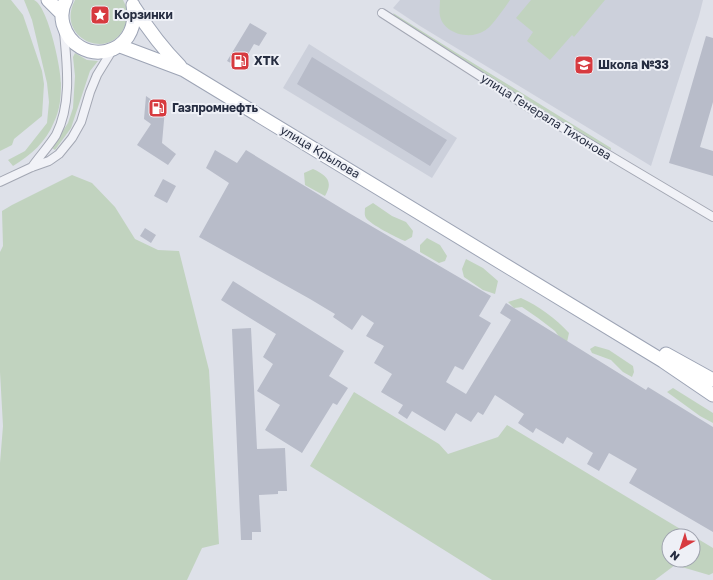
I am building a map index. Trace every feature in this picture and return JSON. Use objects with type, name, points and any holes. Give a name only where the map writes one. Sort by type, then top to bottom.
[{"type":"main road","name":"улица Крылова","points":[[48,0],[62,17],[66,31],[72,41],[81,48],[91,52],[102,52],[116,47],[184,70],[514,270]]},
{"type":"main road","points":[[62,17],[66,0]]},
{"type":"main road","points":[[116,47],[128,37],[133,27],[135,16],[132,2]]},
{"type":"main road","points":[[132,2],[145,25],[164,50],[184,70]]},
{"type":"main road","points":[[514,270],[571,300],[713,380]]},
{"type":"main road","points":[[514,270],[663,361],[713,395]]},
{"type":"street","name":"улица Генерала Тихонова","points":[[382,13],[533,110],[713,217]]},
{"type":"street","points":[[32,167],[56,135],[65,108],[67,76],[62,17]]},
{"type":"street","points":[[0,182],[49,161],[59,154],[72,138],[81,122],[97,75],[116,47]]},
{"type":"shaded area","name":"Школа №33","points":[[400,0],[703,0],[651,166],[420,26],[393,8]]},
{"type":"shaded area","points":[[309,44],[457,138],[432,178],[283,88]]},
{"type":"green space","points":[[0,0],[11,0],[23,15],[42,71],[44,84],[42,116],[14,139],[12,145],[0,151]]},
{"type":"green space","points":[[24,0],[34,0],[39,5],[49,25],[59,65],[61,93],[58,113],[47,136],[32,153],[13,166],[8,160],[25,151],[47,123],[49,102],[47,83],[32,20]]},
{"type":"green space","points":[[75,0],[123,0],[127,17],[126,23],[119,35],[110,42],[99,44],[88,42],[78,35],[72,26],[71,14]]},
{"type":"green space","points":[[440,0],[510,0],[487,29],[478,34],[465,35],[452,31],[442,22],[440,16]]},
{"type":"green space","points":[[531,0],[605,0],[574,37],[572,35],[550,60],[527,41],[533,32],[516,18]]},
{"type":"green space","points":[[393,13],[611,148],[611,150],[607,149],[398,21]]},
{"type":"green space","points":[[75,53],[87,60],[98,61],[90,71],[71,128],[55,150],[52,148],[68,123],[73,108],[75,76],[73,57]]},
{"type":"green space","points":[[313,169],[325,176],[329,182],[328,191],[325,196],[305,185],[304,173]]},
{"type":"green space","points":[[72,175],[92,183],[115,207],[135,239],[158,250],[179,251],[209,370],[219,544],[202,548],[187,580],[0,580],[0,463],[3,426],[0,372],[0,252],[3,246],[2,211]]},
{"type":"green space","points":[[373,203],[392,216],[406,222],[413,231],[412,237],[405,241],[368,221],[365,216],[365,208]]},
{"type":"green space","points":[[427,238],[440,245],[447,256],[445,261],[439,263],[420,252],[420,245]]},
{"type":"green space","points":[[466,259],[483,268],[498,281],[495,294],[483,290],[464,277],[462,269]]},
{"type":"green space","points":[[521,298],[552,317],[564,328],[569,333],[567,342],[560,338],[555,331],[522,307],[514,308],[508,302]]},
{"type":"green space","points":[[595,346],[609,350],[633,366],[634,372],[632,377],[623,372],[611,360],[592,353],[590,349]]},
{"type":"green space","points":[[673,388],[713,413],[713,423],[700,416],[667,392]]},
{"type":"green space","points":[[354,392],[439,444],[448,454],[498,437],[507,425],[679,528],[661,528],[661,568],[671,568],[655,580],[492,580],[310,466]]},
{"type":"green space","points":[[701,541],[713,548],[713,573],[709,575],[685,568],[701,568]]},
{"type":"building","points":[[250,23],[267,33],[259,46],[254,44],[240,68],[227,61]]},
{"type":"building","points":[[706,36],[713,38],[713,102],[700,147],[713,151],[713,176],[669,163]]},
{"type":"building","points":[[312,57],[447,140],[430,166],[297,84]]},
{"type":"building","points":[[146,96],[165,109],[162,143],[176,154],[168,165],[137,145],[151,124],[144,119]]},
{"type":"building","points":[[215,150],[237,163],[246,150],[349,213],[491,296],[479,316],[491,323],[463,370],[455,366],[446,382],[466,394],[511,320],[500,313],[506,303],[646,390],[648,387],[713,427],[713,532],[629,483],[637,469],[609,453],[599,471],[587,464],[593,453],[567,437],[563,444],[536,428],[533,433],[518,423],[524,414],[495,395],[483,415],[478,412],[471,422],[456,413],[445,431],[412,411],[407,419],[398,413],[403,405],[381,392],[392,374],[374,363],[384,346],[366,336],[374,323],[362,315],[352,330],[333,317],[335,314],[199,237],[229,183],[206,168]]},
{"type":"building","points":[[163,179],[176,186],[167,203],[154,196]]},
{"type":"building","points":[[145,228],[156,235],[151,243],[140,236]]},
{"type":"building","points":[[233,281],[344,351],[329,376],[348,388],[337,405],[333,403],[302,453],[265,430],[280,405],[257,391],[273,364],[263,357],[276,334],[221,300]]},
{"type":"building","points":[[251,328],[257,449],[285,448],[287,491],[278,491],[278,494],[259,495],[261,532],[252,532],[252,540],[241,540],[232,329]]},
{"type":"place","name":"Корзинки","points":[[100,15]]},
{"type":"place","name":"ХТК","points":[[240,61]]},
{"type":"place","name":"Школа №33","points":[[584,65]]},
{"type":"place","name":"Газпромнефть","points":[[158,108]]}]
